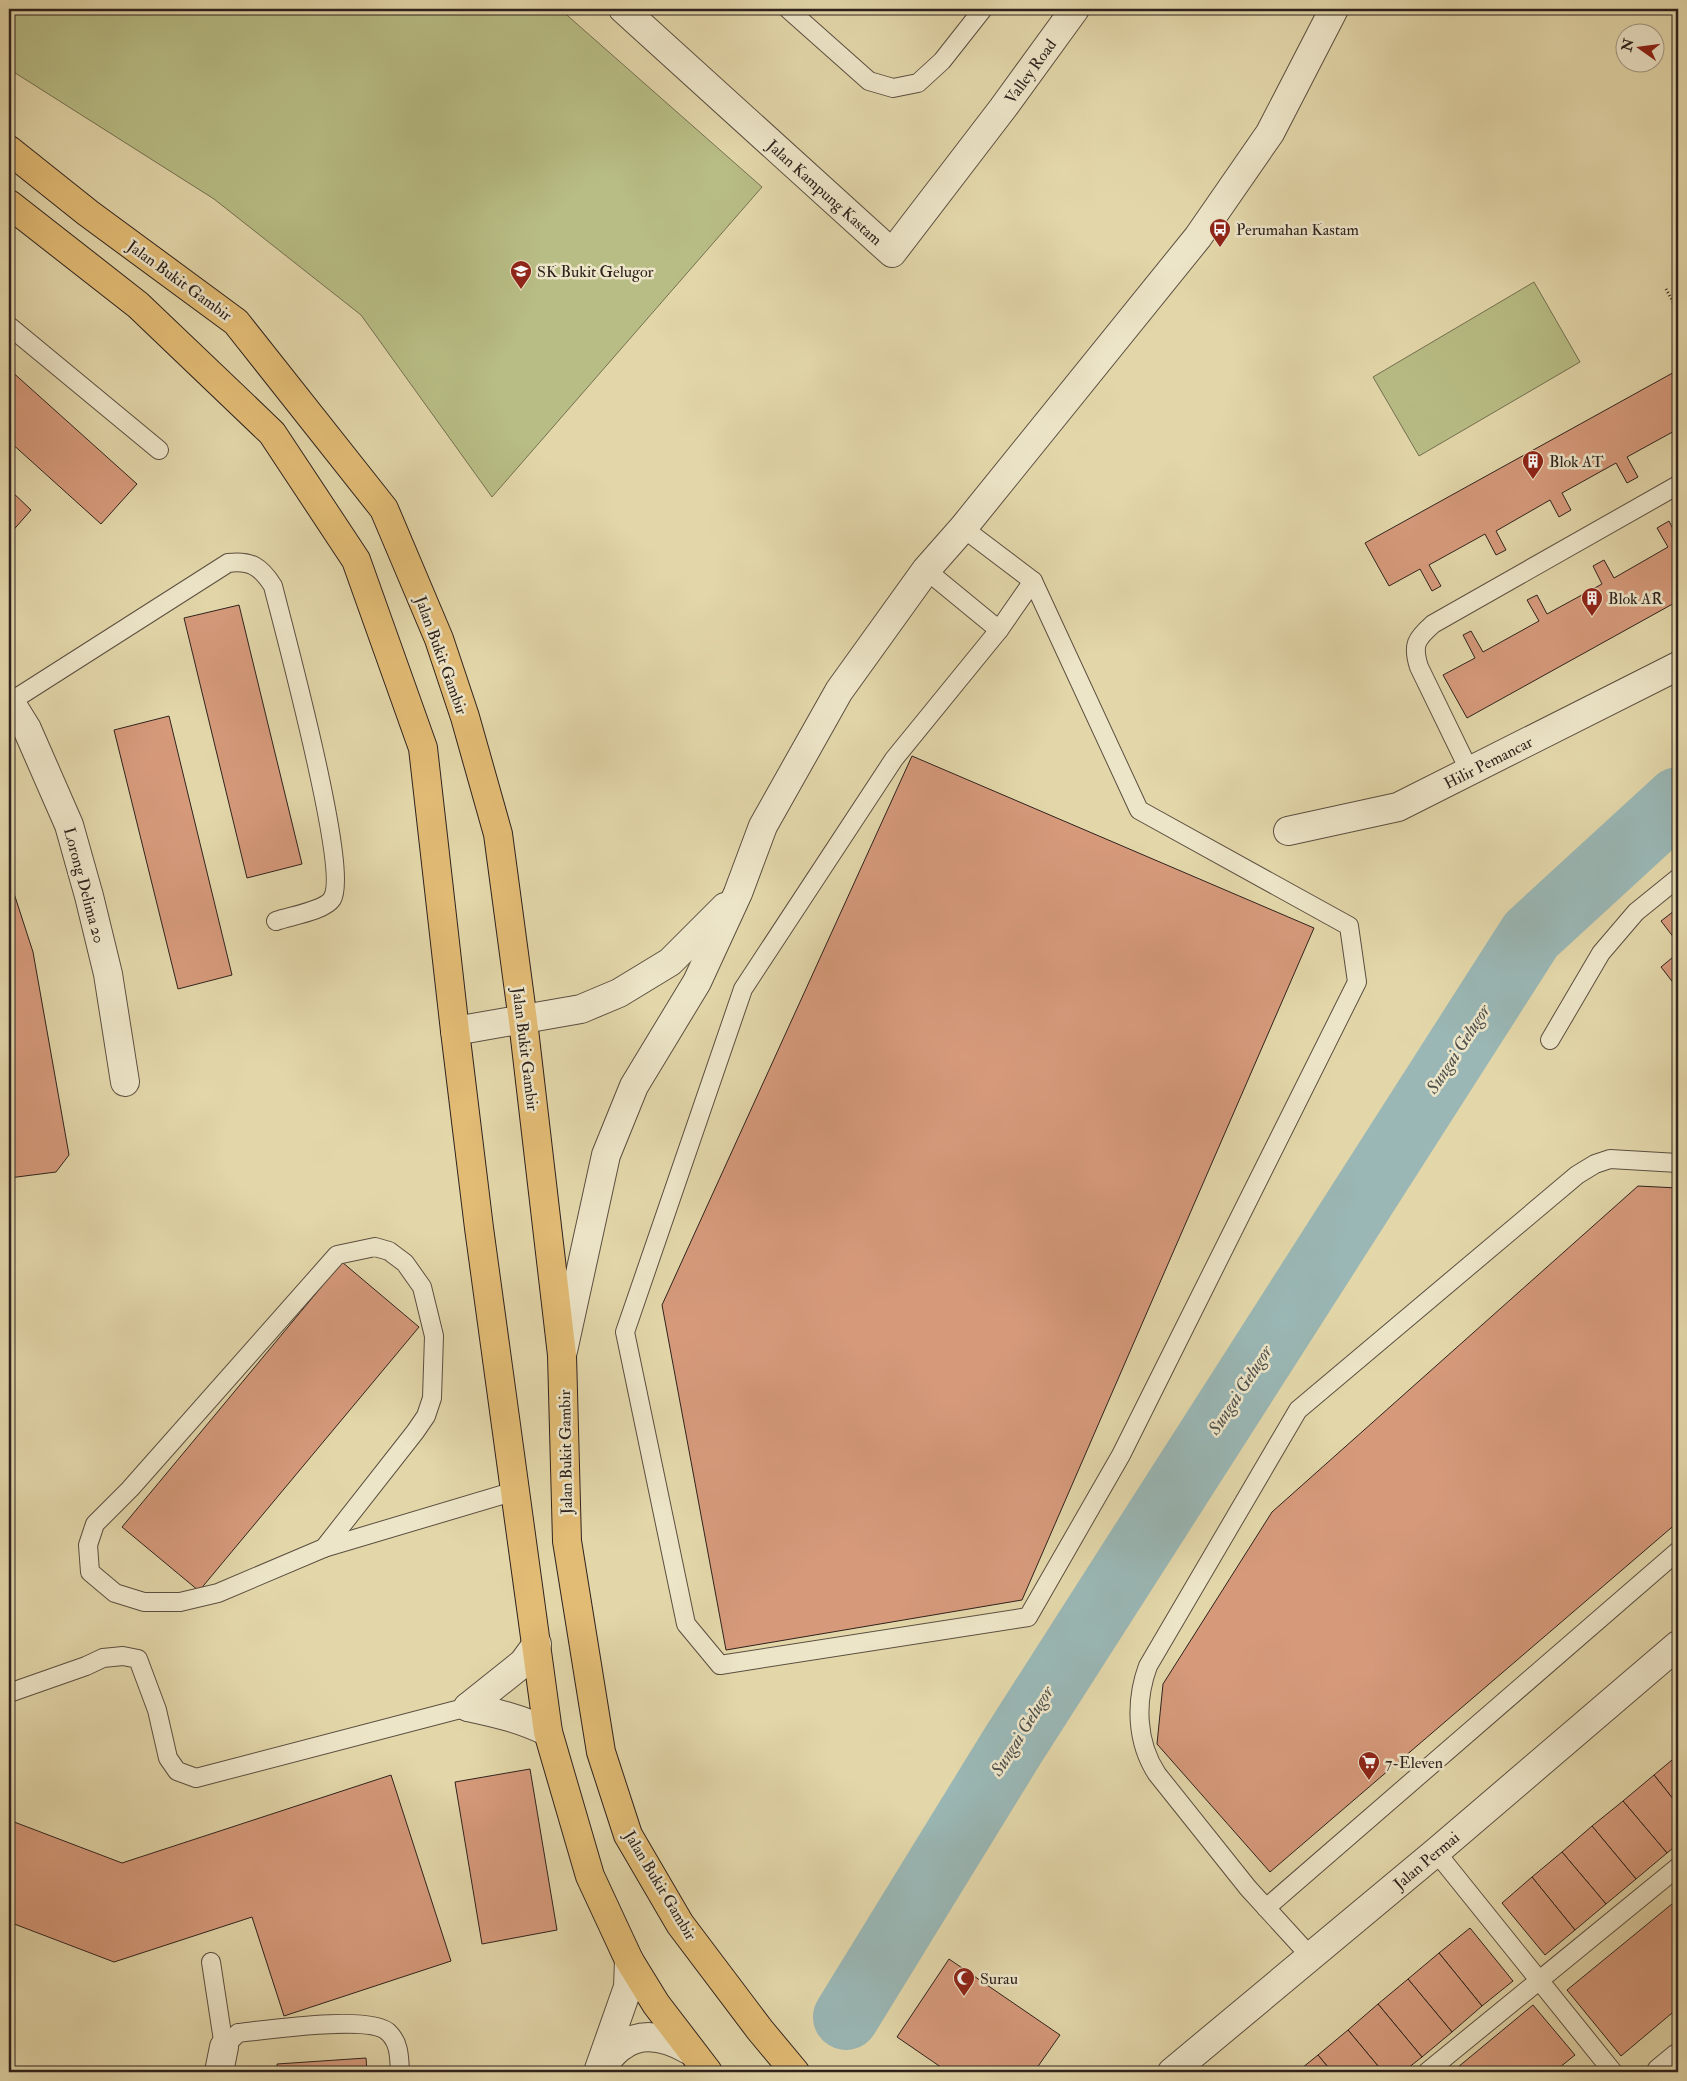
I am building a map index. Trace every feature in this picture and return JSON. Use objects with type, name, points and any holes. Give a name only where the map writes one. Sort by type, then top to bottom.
[{"type":"main road","name":"Jalan Bukit Gambir","points":[[9,150],[88,213],[236,322],[384,509],[438,640],[465,717],[498,834],[523,1021],[562,1355],[567,1541],[604,1761],[628,1835],[680,1924],[760,2030],[795,2072]]},
{"type":"main road","points":[[9,204],[138,305],[272,432],[356,560],[423,748],[455,1031],[548,1732],[590,1876],[629,1960],[656,2004],[689,2050],[708,2072]]},
{"type":"street","name":"Jalan Kampung Kastam","points":[[622,9],[892,253],[1003,108]]},
{"type":"street","name":"Valley Road","points":[[1003,108],[1075,9]]},
{"type":"street","points":[[562,1355],[606,1155],[634,1086],[697,982],[738,893],[763,826],[839,691],[926,570],[963,528],[1198,237],[1270,133],[1334,9]]},
{"type":"street","name":"Hilir Pemancar","points":[[1288,831],[1398,807],[1678,666]]},
{"type":"street","name":"Lorong Delima 20","points":[[9,701],[27,729],[69,825],[108,974],[126,1082]]},
{"type":"street","points":[[455,1031],[523,1021],[581,1009],[619,993],[670,962],[738,893]]},
{"type":"street","points":[[468,1707],[523,1663],[537,1644]]},
{"type":"street","name":"Jalan Permai","points":[[1172,2072],[1436,1852],[1678,1645]]},
{"type":"street","points":[[468,1707],[516,1718],[548,1732]]},
{"type":"street","points":[[599,2071],[628,1987],[629,1960]]},
{"type":"street","points":[[599,2071],[622,2046],[639,2038],[653,2036],[672,2040],[689,2050]]},
{"type":"street","points":[[1661,2072],[1678,2058]]},
{"type":"lane","points":[[788,9],[869,80],[893,88],[918,83],[942,61],[983,9]]},
{"type":"lane","points":[[9,326],[159,450]]},
{"type":"lane","points":[[1470,772],[1420,667],[1415,653],[1419,636],[1433,624],[1678,486]]},
{"type":"lane","points":[[963,528],[1033,581],[1139,810],[1349,926],[1357,982],[1121,1454],[1028,1617],[720,1665],[686,1624],[625,1332],[744,989],[894,759],[999,630],[1033,581]]},
{"type":"lane","points":[[9,701],[228,563],[241,561],[253,565],[265,573],[273,586],[321,779],[336,880],[332,898],[323,906],[276,921]]},
{"type":"lane","points":[[926,570],[999,630]]},
{"type":"lane","points":[[1550,1040],[1601,953],[1636,912],[1678,878]]},
{"type":"lane","points":[[1310,1957],[1266,1908],[1163,1782],[1147,1758],[1139,1706],[1140,1685],[1148,1666],[1298,1410],[1578,1174],[1595,1164],[1610,1159],[1678,1163]]},
{"type":"lane","points":[[324,1548],[415,1432],[426,1416],[432,1398],[434,1336],[422,1287],[405,1263],[389,1251],[374,1247],[337,1255],[130,1489],[95,1524],[88,1545],[90,1572],[115,1593],[144,1602],[180,1602],[218,1593],[324,1548],[515,1491]]},
{"type":"lane","points":[[1266,1908],[1678,1551]]},
{"type":"lane","points":[[9,1693],[86,1666],[103,1658],[123,1656],[138,1659],[157,1710],[168,1758],[177,1770],[196,1778],[468,1707]]},
{"type":"lane","points":[[1436,1852],[1613,2072]]},
{"type":"lane","points":[[1426,2072],[1678,1867]]},
{"type":"lane","points":[[211,1962],[222,2060]]},
{"type":"lane","points":[[222,2060],[238,2033],[350,2023],[376,2025],[389,2032],[398,2045],[400,2072]]},
{"type":"path","points":[[1666,289],[1678,311]]},
{"type":"green space","name":"SK Bukit Gelugor","points":[[9,9],[560,9],[762,187],[492,497],[361,315],[214,199],[9,69]]},
{"type":"green space","points":[[1534,282],[1580,362],[1419,456],[1373,377]]},
{"type":"building","points":[[9,369],[137,484],[101,524],[9,441]]},
{"type":"building","name":"Blok AT","points":[[1678,370],[1678,429],[1627,457],[1638,477],[1627,483],[1616,463],[1562,493],[1571,510],[1559,517],[1550,500],[1496,531],[1506,550],[1496,555],[1485,534],[1429,565],[1441,586],[1432,591],[1420,569],[1389,586],[1365,543]]},
{"type":"building","points":[[9,489],[31,510],[9,535]]},
{"type":"building","name":"Blok AR","points":[[1669,521],[1678,539],[1678,601],[1467,718],[1443,675],[1475,658],[1463,635],[1471,631],[1483,652],[1539,621],[1527,600],[1537,595],[1547,614],[1602,584],[1593,566],[1604,560],[1614,578],[1668,547],[1657,528]]},
{"type":"building","points":[[239,605],[302,864],[247,878],[184,618]]},
{"type":"building","points":[[169,716],[232,975],[178,989],[114,730]]},
{"type":"building","points":[[912,756],[1314,928],[1022,1600],[726,1650],[662,1305]]},
{"type":"building","points":[[9,878],[33,952],[69,1155],[56,1172],[9,1178]]},
{"type":"building","points":[[1674,911],[1678,916],[1678,943],[1661,921]]},
{"type":"building","points":[[1678,953],[1678,989],[1661,967]]},
{"type":"building","points":[[1638,1186],[1678,1188],[1678,1522],[1270,1872],[1157,1744],[1163,1684],[1272,1512]]},
{"type":"building","points":[[342,1262],[419,1327],[199,1591],[122,1527]]},
{"type":"building","points":[[1678,1755],[1678,1805],[1654,1775]]},
{"type":"building","points":[[530,1769],[557,1930],[482,1944],[455,1782]]},
{"type":"building","points":[[391,1775],[451,1961],[284,2016],[252,1917],[114,1962],[9,1922],[9,1820],[122,1863]]},
{"type":"building","points":[[1654,1775],[1678,1805],[1678,1844],[1667,1853],[1623,1801]]},
{"type":"building","points":[[1623,1801],[1667,1853],[1636,1879],[1592,1826]]},
{"type":"building","points":[[1592,1826],[1636,1879],[1606,1904],[1562,1852]]},
{"type":"building","points":[[1562,1852],[1606,1904],[1575,1930],[1532,1877]]},
{"type":"building","points":[[1532,1877],[1575,1930],[1545,1955],[1502,1903]]},
{"type":"building","points":[[1678,1899],[1678,2008],[1621,2056],[1567,1990]]},
{"type":"building","points":[[1470,1928],[1513,1981],[1482,2006],[1439,1953]]},
{"type":"building","points":[[1439,1953],[1482,2006],[1452,2032],[1408,1979]]},
{"type":"building","name":"Surau","points":[[949,1959],[1060,2035],[1034,2072],[948,2072],[897,2037]]},
{"type":"building","points":[[1408,1979],[1452,2032],[1422,2057],[1378,2004]]},
{"type":"building","points":[[1378,2004],[1422,2057],[1403,2072],[1383,2072],[1348,2030]]},
{"type":"building","points":[[1533,2005],[1575,2055],[1554,2072],[1452,2072]]},
{"type":"building","points":[[1348,2030],[1383,2072],[1332,2072],[1318,2055]]},
{"type":"building","points":[[1318,2055],[1332,2072],[1297,2072]]},
{"type":"building","points":[[366,2058],[367,2072],[278,2072],[277,2064]]},
{"type":"waterway","name":"Sungai Gelugor","points":[[846,2017],[1012,1747],[1531,935],[1678,800]]},
{"type":"place","name":"Perumahan Kastam","points":[[1220,248]]},
{"type":"place","name":"SK Bukit Gelugor","points":[[521,290]]},
{"type":"place","name":"Blok AT","points":[[1533,480]]},
{"type":"place","name":"Blok AR","points":[[1592,617]]},
{"type":"place","name":"7-Eleven","points":[[1369,1781]]},
{"type":"place","name":"Surau","points":[[964,1997]]}]
